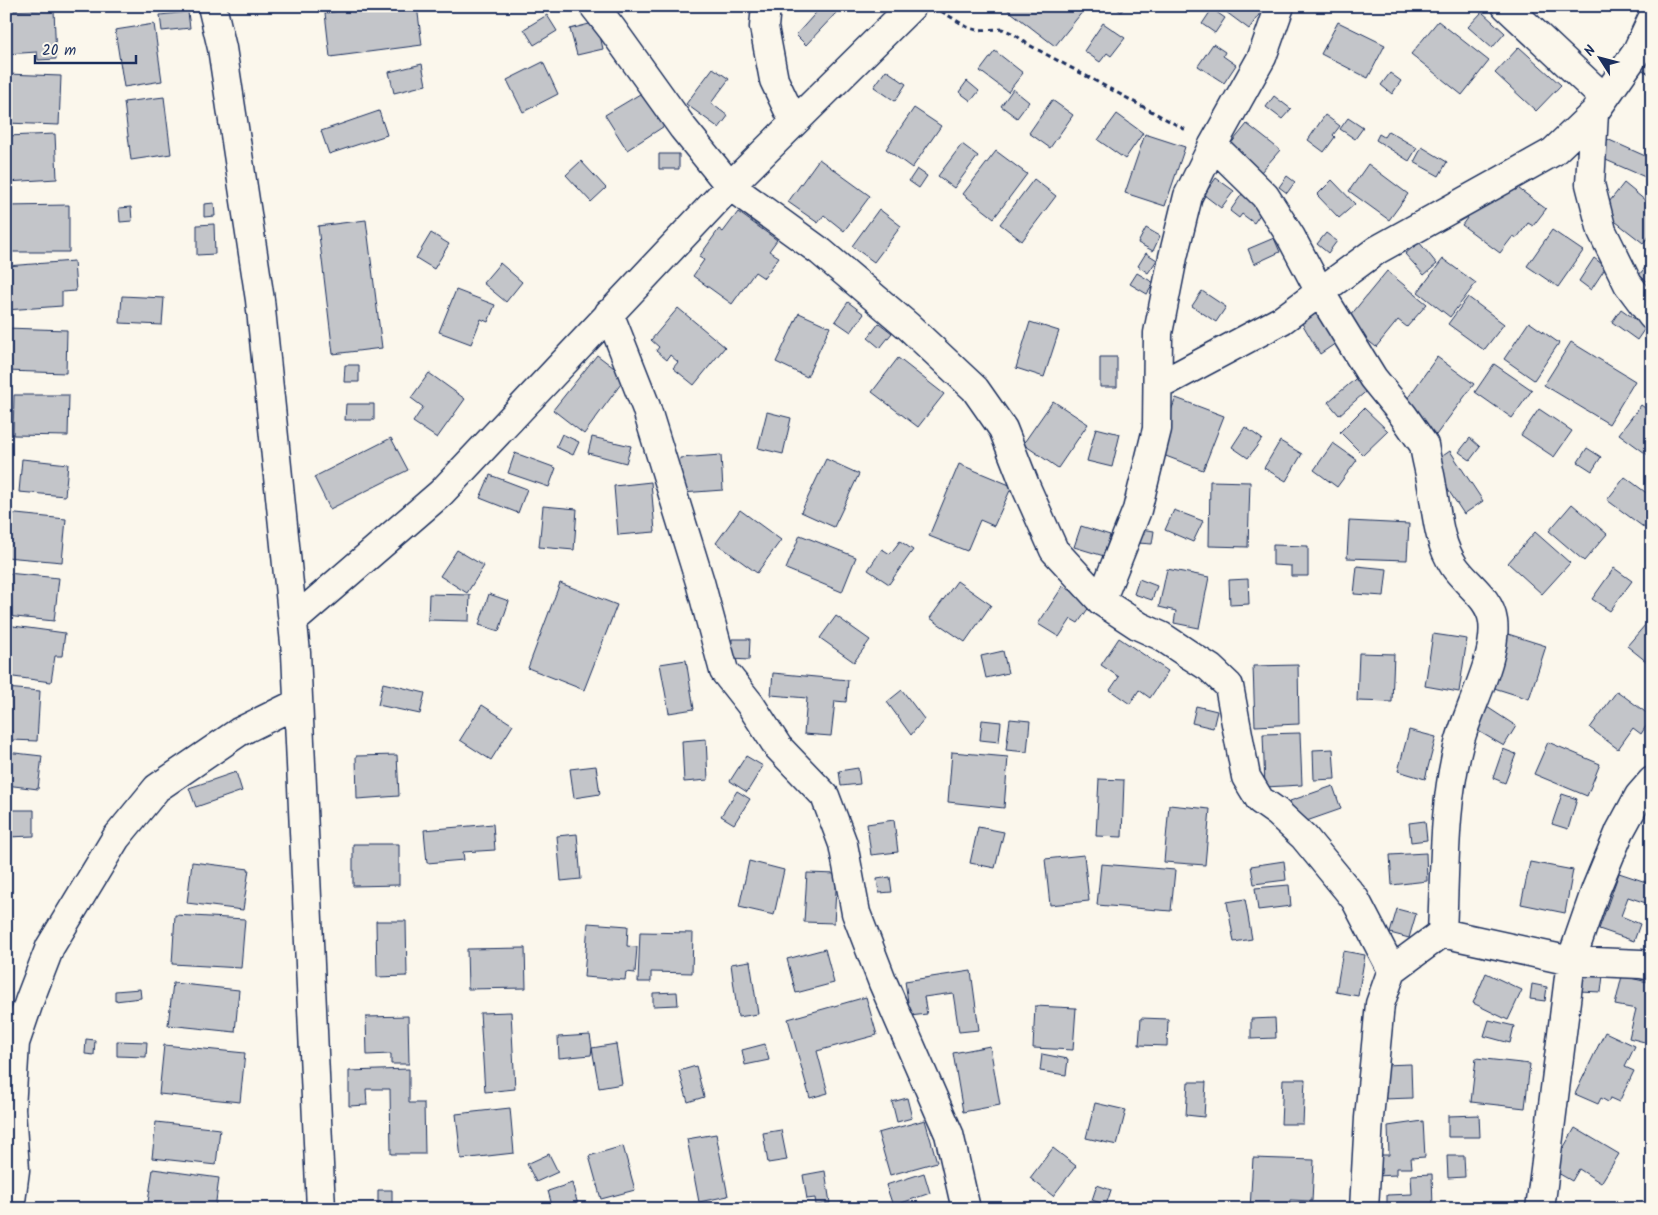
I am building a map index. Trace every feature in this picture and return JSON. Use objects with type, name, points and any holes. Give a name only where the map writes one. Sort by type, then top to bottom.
[{"type":"street","points":[[212,6],[222,48],[260,300],[296,653],[321,1209]]},
{"type":"street","points":[[594,6],[683,128],[730,186],[821,252],[908,326],[975,389],[1003,429],[1025,486],[1054,550],[1101,601],[1139,626],[1161,636],[1210,668],[1229,686],[1246,777],[1260,800],[1277,812],[1304,837],[1355,900],[1392,970]]},
{"type":"street","points":[[766,6],[764,27],[774,80],[794,122]]},
{"type":"street","points":[[293,621],[441,493],[730,186],[912,6]]},
{"type":"street","points":[[1101,601],[1137,510],[1157,429],[1158,333],[1173,257],[1188,196],[1213,145],[1262,57],[1280,6]]},
{"type":"street","points":[[1506,6],[1599,106],[1590,184],[1602,231],[1628,284],[1652,316]]},
{"type":"street","points":[[1158,386],[1282,320],[1377,250],[1554,152],[1599,106],[1636,53],[1652,19]]},
{"type":"street","points":[[1213,145],[1264,196],[1291,237],[1320,292],[1373,378],[1404,415],[1424,445],[1438,528],[1447,553],[1454,566],[1491,612],[1494,639],[1459,744],[1447,806],[1442,932]]},
{"type":"street","points":[[609,313],[646,407],[700,582],[724,671],[750,704],[778,747],[825,796],[843,844],[856,913],[887,991],[949,1134],[966,1209]]},
{"type":"street","points":[[10,1209],[15,1170],[11,1108],[15,1043],[50,947],[116,838],[157,788],[239,732],[298,703]]},
{"type":"street","points":[[1540,1209],[1571,961],[1596,889],[1620,831],[1639,796],[1652,781]]},
{"type":"street","points":[[1364,1209],[1369,1118],[1380,1004],[1392,970],[1442,932],[1571,961],[1652,966]]},
{"type":"path","points":[[934,6],[967,27],[977,30],[1003,30],[1014,34],[1029,45],[1213,145]]},
{"type":"building","points":[[113,6],[154,6],[154,7],[114,10]]},
{"type":"building","points":[[382,6],[417,6],[422,45],[330,57],[325,13]]},
{"type":"building","points":[[822,6],[828,6],[836,13],[806,45],[796,35]]},
{"type":"building","points":[[1003,6],[1077,6],[1083,11],[1055,46]]},
{"type":"building","points":[[1114,6],[1125,6],[1121,12]]},
{"type":"building","points":[[1218,6],[1265,6],[1249,29]]},
{"type":"building","points":[[54,9],[56,59],[38,60],[37,52],[6,54],[6,11]]},
{"type":"building","points":[[1212,9],[1225,18],[1215,33],[1202,24]]},
{"type":"building","points":[[188,12],[190,28],[162,31],[160,15]]},
{"type":"building","points":[[1482,12],[1505,33],[1492,48],[1468,27]]},
{"type":"building","points":[[547,15],[557,31],[534,45],[524,29]]},
{"type":"building","points":[[1438,21],[1489,61],[1462,95],[1411,54]]},
{"type":"building","points":[[597,22],[603,49],[577,55],[570,29]]},
{"type":"building","points":[[1338,22],[1385,45],[1368,78],[1321,54]]},
{"type":"building","points":[[1103,23],[1125,38],[1111,56],[1107,53],[1100,62],[1084,51]]},
{"type":"building","points":[[154,24],[162,81],[124,87],[115,30]]},
{"type":"building","points":[[1213,44],[1225,52],[1223,56],[1236,65],[1224,83],[1198,66]]},
{"type":"building","points":[[1519,47],[1561,85],[1536,111],[1495,73]]},
{"type":"building","points":[[995,51],[1023,73],[1008,92],[980,71]]},
{"type":"building","points":[[1652,53],[1652,76],[1641,69]]},
{"type":"building","points":[[543,62],[558,94],[523,112],[507,80]]},
{"type":"building","points":[[422,64],[426,85],[394,93],[389,72]]},
{"type":"building","points":[[713,68],[729,79],[711,103],[728,116],[719,128],[686,104]]},
{"type":"building","points":[[886,70],[906,84],[895,101],[874,87]]},
{"type":"building","points":[[1390,73],[1401,81],[1392,94],[1381,85]]},
{"type":"building","points":[[6,74],[61,76],[59,125],[6,123]]},
{"type":"building","points":[[967,81],[979,91],[971,101],[959,92]]},
{"type":"building","points":[[1013,89],[1029,102],[1017,118],[1001,106]]},
{"type":"building","points":[[645,91],[666,125],[627,150],[605,115]]},
{"type":"building","points":[[1274,96],[1291,109],[1282,119],[1266,107]]},
{"type":"building","points":[[164,97],[171,154],[131,160],[124,102]]},
{"type":"building","points":[[1052,100],[1073,115],[1050,148],[1029,133]]},
{"type":"building","points":[[914,108],[941,126],[912,168],[886,149]]},
{"type":"building","points":[[379,111],[387,135],[329,154],[321,131]]},
{"type":"building","points":[[1117,114],[1143,133],[1125,159],[1098,140]]},
{"type":"building","points":[[1325,115],[1340,126],[1333,135],[1335,137],[1324,152],[1308,140]]},
{"type":"building","points":[[1348,118],[1363,128],[1355,139],[1340,129]]},
{"type":"building","points":[[1247,124],[1280,150],[1261,172],[1229,146]]},
{"type":"building","points":[[1388,131],[1417,148],[1409,161],[1376,140],[1379,134],[1384,137]]},
{"type":"building","points":[[55,134],[57,179],[6,182],[6,136]]},
{"type":"building","points":[[1145,134],[1185,147],[1165,206],[1125,193]]},
{"type":"building","points":[[1607,139],[1652,159],[1652,180],[1599,157]]},
{"type":"building","points":[[962,144],[978,156],[954,188],[938,176]]},
{"type":"building","points":[[1422,147],[1447,162],[1439,176],[1414,162]]},
{"type":"building","points":[[996,151],[1027,174],[994,218],[963,194]]},
{"type":"building","points":[[659,154],[679,154],[679,169],[659,169]]},
{"type":"building","points":[[819,159],[870,196],[844,231],[824,215],[818,223],[788,202]]},
{"type":"building","points":[[581,161],[606,188],[591,202],[566,175]]},
{"type":"building","points":[[1368,164],[1408,194],[1389,220],[1349,191]]},
{"type":"building","points":[[917,169],[927,176],[919,188],[909,181]]},
{"type":"building","points":[[1499,174],[1546,209],[1533,226],[1528,223],[1517,238],[1513,236],[1500,253],[1462,225]]},
{"type":"building","points":[[1287,176],[1295,182],[1287,193],[1279,187]]},
{"type":"building","points":[[1216,178],[1234,191],[1221,208],[1204,195]]},
{"type":"building","points":[[1034,179],[1056,196],[1022,241],[1000,224]]},
{"type":"building","points":[[1332,180],[1355,204],[1339,218],[1317,195]]},
{"type":"building","points":[[1624,183],[1652,206],[1652,233],[1643,243],[1602,211]]},
{"type":"building","points":[[1242,194],[1263,210],[1254,223],[1242,214],[1239,218],[1230,211]]},
{"type":"building","points":[[214,203],[215,216],[204,217],[204,204]]},
{"type":"building","points":[[69,205],[69,252],[6,252],[6,206]]},
{"type":"building","points":[[131,207],[132,221],[120,222],[119,208]]},
{"type":"building","points":[[879,209],[901,226],[874,262],[852,246]]},
{"type":"building","points":[[738,212],[777,240],[769,251],[779,257],[764,278],[755,272],[732,304],[693,276],[704,260],[699,257],[719,229],[723,232]]},
{"type":"building","points":[[366,220],[382,348],[333,354],[318,226]]},
{"type":"building","points":[[214,224],[215,254],[197,255],[197,225]]},
{"type":"building","points":[[1146,228],[1160,236],[1153,251],[1138,243]]},
{"type":"building","points":[[1552,230],[1583,251],[1558,287],[1527,266]]},
{"type":"building","points":[[431,233],[449,244],[434,269],[416,258]]},
{"type":"building","points":[[1326,233],[1337,241],[1328,253],[1317,244]]},
{"type":"building","points":[[1274,238],[1280,252],[1254,264],[1248,249]]},
{"type":"building","points":[[1419,242],[1437,264],[1424,275],[1405,254]]},
{"type":"building","points":[[1146,253],[1157,260],[1148,273],[1138,266]]},
{"type":"building","points":[[1594,258],[1606,267],[1591,290],[1579,281]]},
{"type":"building","points":[[1443,259],[1476,283],[1450,317],[1418,292]]},
{"type":"building","points":[[1652,259],[1652,285],[1639,275]]},
{"type":"building","points":[[74,261],[76,291],[62,292],[62,306],[6,310],[6,266]]},
{"type":"building","points":[[500,263],[522,282],[506,302],[483,283]]},
{"type":"building","points":[[1387,271],[1427,304],[1407,327],[1398,320],[1376,347],[1345,322]]},
{"type":"building","points":[[1137,273],[1154,283],[1147,294],[1130,284]]},
{"type":"building","points":[[456,290],[495,305],[488,322],[481,319],[471,344],[439,332]]},
{"type":"building","points":[[1202,291],[1226,307],[1216,322],[1192,306]]},
{"type":"building","points":[[122,296],[164,298],[162,325],[120,323]]},
{"type":"building","points":[[1468,297],[1504,324],[1484,350],[1448,324]]},
{"type":"building","points":[[848,302],[864,314],[851,332],[835,321]]},
{"type":"building","points":[[1322,306],[1342,339],[1320,354],[1300,320]]},
{"type":"building","points":[[678,308],[725,347],[694,385],[673,368],[678,362],[670,355],[667,360],[656,351],[659,347],[651,340]]},
{"type":"building","points":[[1621,309],[1646,327],[1637,340],[1612,322]]},
{"type":"building","points":[[799,313],[830,327],[807,377],[776,362]]},
{"type":"building","points":[[1030,322],[1059,331],[1044,377],[1016,368]]},
{"type":"building","points":[[1529,322],[1559,343],[1534,380],[1504,359]]},
{"type":"building","points":[[879,323],[892,333],[880,348],[868,338]]},
{"type":"building","points":[[6,328],[67,330],[66,373],[6,371]]},
{"type":"building","points":[[1571,342],[1635,381],[1609,424],[1544,385]]},
{"type":"building","points":[[597,355],[626,377],[584,434],[553,410]]},
{"type":"building","points":[[1100,357],[1117,357],[1117,387],[1100,387]]},
{"type":"building","points":[[1437,357],[1474,384],[1436,435],[1400,409]]},
{"type":"building","points":[[898,358],[944,394],[918,427],[872,392]]},
{"type":"building","points":[[1494,364],[1532,390],[1512,418],[1475,392]]},
{"type":"building","points":[[345,365],[359,365],[359,382],[344,382]]},
{"type":"building","points":[[429,373],[465,399],[437,438],[413,422],[423,407],[411,398]]},
{"type":"building","points":[[1360,375],[1371,387],[1339,415],[1328,402]]},
{"type":"building","points":[[14,395],[69,395],[68,436],[13,435]]},
{"type":"building","points":[[1176,398],[1224,416],[1203,470],[1155,452]]},
{"type":"building","points":[[1053,401],[1088,424],[1058,468],[1023,444]]},
{"type":"building","points":[[346,404],[374,404],[374,420],[345,420]]},
{"type":"building","points":[[1641,405],[1652,413],[1652,458],[1619,434]]},
{"type":"building","points":[[1364,408],[1388,431],[1363,455],[1340,432]]},
{"type":"building","points":[[1539,409],[1572,431],[1554,457],[1521,435]]},
{"type":"building","points":[[767,412],[791,418],[783,454],[758,448]]},
{"type":"building","points":[[1245,427],[1262,439],[1248,458],[1232,447]]},
{"type":"building","points":[[1096,428],[1120,434],[1112,467],[1087,461]]},
{"type":"building","points":[[562,434],[579,442],[573,455],[556,447]]},
{"type":"building","points":[[592,437],[631,446],[626,463],[588,453]]},
{"type":"building","points":[[391,438],[408,470],[330,509],[314,477]]},
{"type":"building","points":[[1470,438],[1480,447],[1470,460],[1459,452]]},
{"type":"building","points":[[1280,441],[1302,454],[1286,481],[1264,468]]},
{"type":"building","points":[[1333,443],[1357,460],[1337,487],[1314,470]]},
{"type":"building","points":[[1587,448],[1601,457],[1592,471],[1578,462]]},
{"type":"building","points":[[1450,451],[1483,501],[1464,514],[1431,464]]},
{"type":"building","points":[[515,453],[556,468],[549,487],[508,473]]},
{"type":"building","points":[[721,455],[723,490],[682,493],[680,458]]},
{"type":"building","points":[[22,459],[68,464],[65,496],[19,492]]},
{"type":"building","points":[[826,459],[859,474],[834,527],[801,512]]},
{"type":"building","points":[[6,460],[10,460],[9,486],[6,486]]},
{"type":"building","points":[[959,464],[1012,486],[994,526],[980,520],[967,551],[929,536]]},
{"type":"building","points":[[490,475],[527,489],[518,513],[480,498]]},
{"type":"building","points":[[1625,477],[1652,497],[1652,521],[1646,529],[1607,500]]},
{"type":"building","points":[[1210,481],[1250,482],[1248,547],[1209,546]]},
{"type":"building","points":[[651,482],[655,532],[618,535],[614,486]]},
{"type":"building","points":[[1572,504],[1607,534],[1584,561],[1549,531]]},
{"type":"building","points":[[543,506],[577,509],[574,550],[539,547]]},
{"type":"building","points":[[740,510],[781,540],[757,573],[716,543]]},
{"type":"building","points":[[1174,510],[1203,521],[1193,542],[1165,530]]},
{"type":"building","points":[[6,513],[66,519],[62,562],[6,557]]},
{"type":"building","points":[[1349,521],[1409,524],[1407,560],[1347,558]]},
{"type":"building","points":[[1081,526],[1110,535],[1104,556],[1074,547]]},
{"type":"building","points":[[1140,529],[1154,531],[1152,544],[1138,543]]},
{"type":"building","points":[[1535,532],[1570,563],[1542,594],[1508,563]]},
{"type":"building","points":[[800,535],[856,557],[842,592],[786,569]]},
{"type":"building","points":[[900,541],[913,550],[889,584],[868,570],[882,549],[890,554]]},
{"type":"building","points":[[1273,545],[1308,546],[1308,576],[1291,576],[1291,566],[1273,565]]},
{"type":"building","points":[[457,550],[484,566],[467,593],[440,576]]},
{"type":"building","points":[[1357,566],[1387,569],[1384,596],[1354,594]]},
{"type":"building","points":[[1614,568],[1632,581],[1610,611],[1592,599]]},
{"type":"building","points":[[1167,569],[1209,577],[1199,628],[1174,623],[1176,611],[1159,607]]},
{"type":"building","points":[[7,573],[59,578],[54,621],[6,616]]},
{"type":"building","points":[[1139,579],[1157,586],[1152,600],[1134,594]]},
{"type":"building","points":[[1248,579],[1249,604],[1230,605],[1229,580]]},
{"type":"building","points":[[957,581],[991,605],[965,642],[930,618]]},
{"type":"building","points":[[560,583],[617,605],[584,690],[528,668]]},
{"type":"building","points":[[1063,586],[1092,603],[1078,623],[1071,619],[1059,637],[1038,624]]},
{"type":"building","points":[[429,594],[470,595],[469,621],[428,620]]},
{"type":"building","points":[[489,594],[509,601],[499,631],[479,625]]},
{"type":"building","points":[[836,616],[870,640],[854,662],[820,638]]},
{"type":"building","points":[[1652,617],[1652,666],[1627,646]]},
{"type":"building","points":[[6,625],[65,633],[62,656],[55,656],[51,682],[6,676]]},
{"type":"building","points":[[1433,634],[1467,639],[1459,692],[1425,686]]},
{"type":"building","points":[[1508,634],[1546,646],[1529,699],[1491,687]]},
{"type":"building","points":[[1119,638],[1168,671],[1150,698],[1139,690],[1130,704],[1110,690],[1119,677],[1101,665]]},
{"type":"building","points":[[732,639],[750,639],[749,660],[731,659]]},
{"type":"building","points":[[1003,651],[1008,673],[986,678],[981,656]]},
{"type":"building","points":[[1359,653],[1394,654],[1392,702],[1357,701]]},
{"type":"building","points":[[686,660],[694,709],[669,713],[660,664]]},
{"type":"building","points":[[1298,665],[1299,724],[1255,726],[1253,666]]},
{"type":"building","points":[[773,673],[848,680],[846,702],[835,701],[831,736],[804,734],[807,698],[771,695]]},
{"type":"building","points":[[383,683],[425,693],[420,714],[378,705]]},
{"type":"building","points":[[6,688],[40,691],[37,741],[11,740],[12,731],[6,730]]},
{"type":"building","points":[[902,690],[924,719],[911,735],[887,702]]},
{"type":"building","points":[[1617,691],[1652,717],[1641,734],[1633,728],[1618,749],[1590,728]]},
{"type":"building","points":[[482,705],[513,725],[491,760],[460,740]]},
{"type":"building","points":[[1196,706],[1217,711],[1213,728],[1192,723]]},
{"type":"building","points":[[1487,707],[1516,726],[1504,746],[1473,728]]},
{"type":"building","points":[[1010,719],[1030,721],[1027,752],[1006,750]]},
{"type":"building","points":[[982,720],[1001,722],[999,742],[980,740]]},
{"type":"building","points":[[1409,730],[1436,737],[1425,779],[1398,771]]},
{"type":"building","points":[[1300,733],[1302,785],[1265,787],[1263,734]]},
{"type":"building","points":[[706,739],[708,780],[684,782],[682,741]]},
{"type":"building","points":[[1548,742],[1600,764],[1587,796],[1534,774]]},
{"type":"building","points":[[1333,749],[1335,779],[1314,780],[1313,750]]},
{"type":"building","points":[[1503,749],[1516,754],[1505,783],[1493,778]]},
{"type":"building","points":[[6,752],[42,756],[38,789],[6,785]]},
{"type":"building","points":[[952,752],[1008,757],[1004,808],[948,802]]},
{"type":"building","points":[[397,755],[399,796],[357,799],[356,756]]},
{"type":"building","points":[[746,756],[763,766],[747,792],[730,781]]},
{"type":"building","points":[[596,766],[600,794],[574,798],[570,769]]},
{"type":"building","points":[[858,768],[860,784],[841,786],[839,771]]},
{"type":"building","points":[[236,772],[242,791],[196,807],[189,788]]},
{"type":"building","points":[[1099,779],[1124,780],[1122,837],[1096,836]]},
{"type":"building","points":[[1333,786],[1341,809],[1298,824],[1290,801]]},
{"type":"building","points":[[737,791],[750,799],[734,824],[721,816]]},
{"type":"building","points":[[1562,794],[1577,799],[1568,829],[1552,824]]},
{"type":"building","points":[[1169,805],[1210,809],[1205,865],[1164,862]]},
{"type":"building","points":[[7,810],[34,810],[34,836],[7,837]]},
{"type":"building","points":[[894,820],[898,852],[871,855],[867,824]]},
{"type":"building","points":[[1425,821],[1427,840],[1411,842],[1409,823]]},
{"type":"building","points":[[493,824],[495,850],[463,852],[464,860],[427,863],[424,830]]},
{"type":"building","points":[[978,827],[1004,832],[995,868],[970,863]]},
{"type":"building","points":[[577,834],[581,879],[561,881],[557,836]]},
{"type":"building","points":[[353,844],[399,844],[399,885],[353,886]]},
{"type":"building","points":[[1426,853],[1427,881],[1392,885],[1390,855]]},
{"type":"building","points":[[1084,855],[1089,901],[1050,905],[1045,859]]},
{"type":"building","points":[[749,861],[784,870],[774,915],[739,907]]},
{"type":"building","points":[[1284,861],[1286,880],[1254,884],[1251,866]]},
{"type":"building","points":[[192,862],[249,869],[243,910],[187,903]]},
{"type":"building","points":[[1530,862],[1573,870],[1565,913],[1521,904]]},
{"type":"building","points":[[1101,864],[1175,870],[1171,911],[1097,905]]},
{"type":"building","points":[[807,873],[837,874],[834,923],[804,922]]},
{"type":"building","points":[[1619,873],[1652,884],[1652,905],[1628,897],[1621,916],[1640,924],[1634,941],[1599,929]]},
{"type":"building","points":[[890,877],[892,892],[879,893],[877,879]]},
{"type":"building","points":[[1289,885],[1291,906],[1258,910],[1255,888]]},
{"type":"building","points":[[1245,899],[1252,939],[1234,942],[1227,902]]},
{"type":"building","points":[[1397,909],[1416,914],[1409,938],[1390,933]]},
{"type":"building","points":[[175,915],[245,919],[241,968],[172,964]]},
{"type":"building","points":[[376,921],[406,921],[407,976],[377,977]]},
{"type":"building","points":[[588,923],[628,926],[627,946],[637,947],[635,973],[626,972],[625,980],[584,977]]},
{"type":"building","points":[[640,932],[693,933],[692,973],[651,972],[651,982],[638,982]]},
{"type":"building","points":[[525,948],[526,988],[468,989],[467,949]]},
{"type":"building","points":[[825,949],[834,983],[796,993],[787,959]]},
{"type":"building","points":[[1343,951],[1365,955],[1358,996],[1336,992]]},
{"type":"building","points":[[750,961],[758,1014],[738,1017],[731,964]]},
{"type":"building","points":[[1582,965],[1604,967],[1601,992],[1579,991]]},
{"type":"building","points":[[971,971],[979,1030],[959,1032],[953,993],[924,997],[927,1014],[910,1016],[905,981]]},
{"type":"building","points":[[1486,973],[1522,990],[1508,1020],[1473,1003]]},
{"type":"building","points":[[1622,976],[1652,983],[1650,996],[1652,996],[1652,1044],[1629,1038],[1636,1009],[1615,1005]]},
{"type":"building","points":[[173,983],[239,990],[235,1032],[168,1025]]},
{"type":"building","points":[[1532,984],[1547,987],[1545,1001],[1530,999]]},
{"type":"building","points":[[140,989],[141,998],[115,1001],[115,991]]},
{"type":"building","points":[[677,992],[678,1005],[653,1006],[653,993]]},
{"type":"building","points":[[866,997],[877,1035],[817,1051],[828,1093],[810,1098],[788,1019]]},
{"type":"building","points":[[1035,1006],[1076,1008],[1073,1050],[1033,1048]]},
{"type":"building","points":[[511,1012],[515,1089],[485,1092],[480,1013]]},
{"type":"building","points":[[408,1016],[409,1064],[391,1064],[391,1054],[367,1055],[366,1017]]},
{"type":"building","points":[[1141,1018],[1168,1019],[1167,1046],[1139,1045]]},
{"type":"building","points":[[1275,1018],[1276,1038],[1251,1039],[1251,1019]]},
{"type":"building","points":[[1489,1020],[1514,1026],[1510,1043],[1484,1036]]},
{"type":"building","points":[[1605,1032],[1635,1046],[1625,1067],[1634,1071],[1619,1102],[1610,1098],[1608,1102],[1601,1098],[1598,1104],[1575,1094]]},
{"type":"building","points":[[590,1035],[591,1055],[559,1058],[558,1037]]},
{"type":"building","points":[[86,1039],[95,1040],[94,1055],[85,1054]]},
{"type":"building","points":[[117,1041],[147,1042],[146,1057],[117,1056]]},
{"type":"building","points":[[616,1044],[622,1084],[599,1088],[592,1048]]},
{"type":"building","points":[[765,1044],[769,1060],[745,1065],[742,1050]]},
{"type":"building","points":[[164,1045],[245,1053],[240,1102],[159,1094]]},
{"type":"building","points":[[990,1046],[1000,1105],[963,1112],[953,1053]]},
{"type":"building","points":[[1042,1054],[1068,1059],[1066,1075],[1040,1071]]},
{"type":"building","points":[[1476,1058],[1530,1064],[1525,1108],[1471,1102]]},
{"type":"building","points":[[1411,1064],[1412,1098],[1384,1099],[1383,1065]]},
{"type":"building","points":[[696,1066],[704,1097],[688,1102],[679,1071]]},
{"type":"building","points":[[409,1069],[409,1103],[424,1103],[425,1154],[391,1154],[390,1089],[366,1089],[367,1105],[349,1106],[349,1071]]},
{"type":"building","points":[[1283,1079],[1305,1079],[1303,1124],[1281,1124]]},
{"type":"building","points":[[1188,1082],[1206,1082],[1204,1117],[1186,1115]]},
{"type":"building","points":[[907,1098],[912,1118],[897,1122],[892,1102]]},
{"type":"building","points":[[1095,1103],[1126,1110],[1117,1145],[1086,1138]]},
{"type":"building","points":[[510,1108],[514,1153],[461,1159],[456,1114]]},
{"type":"building","points":[[1652,1113],[1652,1125],[1647,1123]]},
{"type":"building","points":[[1479,1115],[1480,1137],[1448,1137],[1448,1116]]},
{"type":"building","points":[[925,1120],[937,1162],[890,1175],[878,1133]]},
{"type":"building","points":[[1423,1121],[1425,1157],[1411,1158],[1412,1168],[1396,1168],[1396,1175],[1375,1176],[1376,1155],[1389,1155],[1388,1126]]},
{"type":"building","points":[[156,1122],[220,1129],[216,1165],[152,1158]]},
{"type":"building","points":[[1575,1128],[1619,1154],[1601,1183],[1579,1169],[1572,1181],[1551,1169]]},
{"type":"building","points":[[781,1130],[787,1160],[768,1163],[763,1133]]},
{"type":"building","points":[[716,1134],[728,1196],[699,1202],[687,1139]]},
{"type":"building","points":[[623,1146],[635,1190],[601,1199],[589,1156]]},
{"type":"building","points":[[1053,1148],[1076,1166],[1053,1196],[1030,1178]]},
{"type":"building","points":[[549,1154],[558,1172],[536,1182],[527,1164]]},
{"type":"building","points":[[1447,1156],[1464,1156],[1465,1177],[1448,1178]]},
{"type":"building","points":[[1253,1158],[1314,1160],[1312,1201],[1290,1200],[1289,1209],[1250,1209]]},
{"type":"building","points":[[153,1169],[219,1178],[215,1209],[188,1209],[148,1202]]},
{"type":"building","points":[[825,1171],[830,1203],[816,1205],[815,1198],[807,1199],[803,1175]]},
{"type":"building","points":[[924,1173],[930,1193],[893,1206],[886,1185]]},
{"type":"building","points":[[1432,1174],[1433,1209],[1387,1209],[1387,1195],[1412,1194],[1411,1175]]},
{"type":"building","points":[[572,1183],[578,1205],[568,1209],[553,1209],[548,1191]]},
{"type":"building","points":[[1097,1185],[1111,1190],[1106,1205],[1092,1200]]},
{"type":"building","points":[[378,1190],[392,1190],[392,1209],[378,1208]]}]
